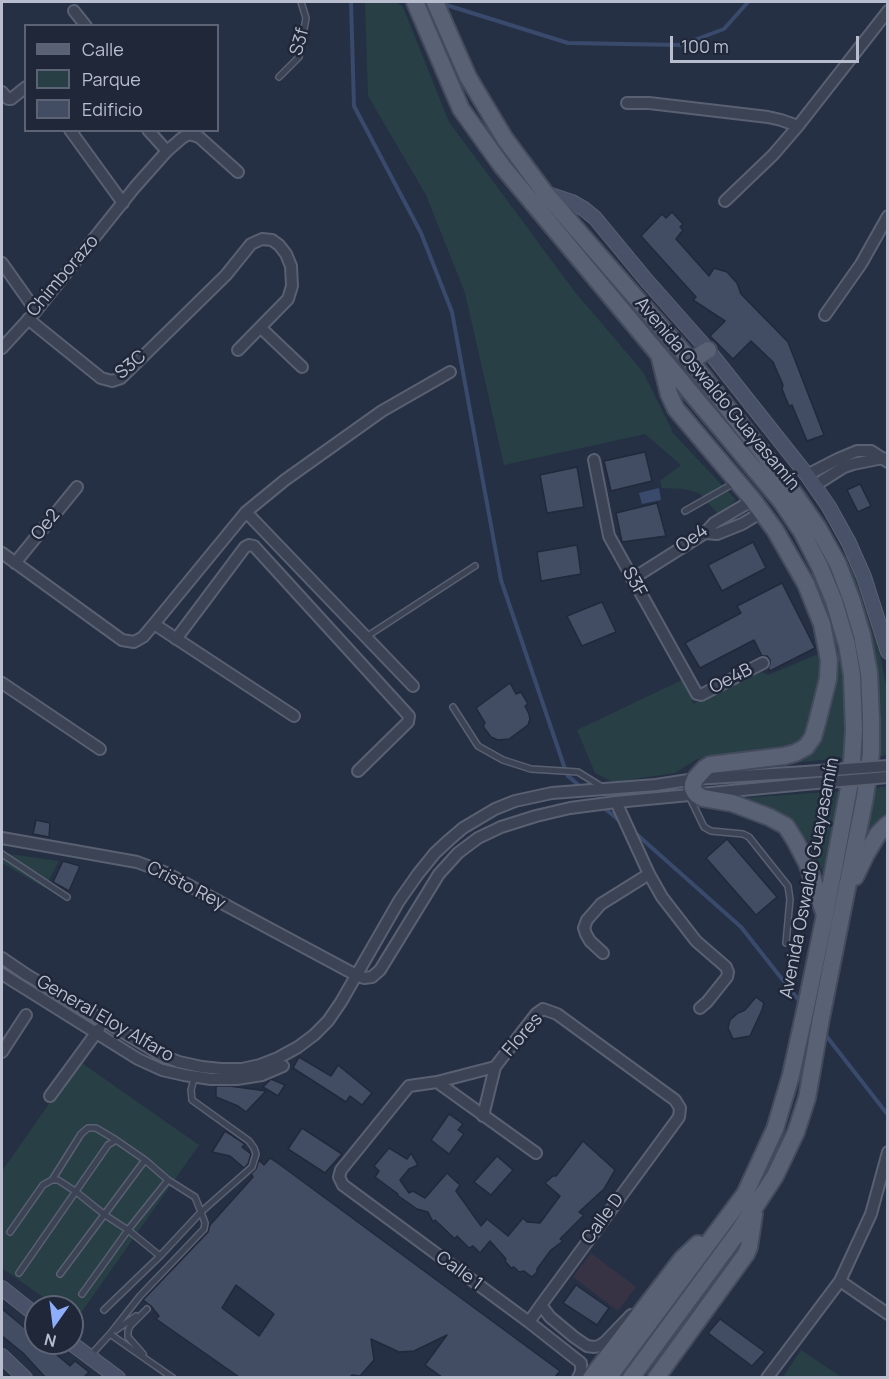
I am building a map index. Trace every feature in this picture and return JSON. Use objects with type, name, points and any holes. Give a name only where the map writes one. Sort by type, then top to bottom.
[{"type":"main road","name":"Avenida Oswaldo Guayasamín","points":[[416,3],[461,109],[502,166],[781,501],[802,532],[834,601],[847,645],[852,675],[854,730],[851,777],[791,1075],[776,1129],[745,1194],[608,1377]]},
{"type":"main road","name":"Avenida Oswaldo Guayasamín","points":[[437,6],[468,78],[505,139],[545,193],[691,361],[796,496],[818,528],[838,564],[852,601],[862,635],[869,673],[871,753],[865,797],[807,1098],[796,1132],[774,1176],[739,1231],[631,1377]]},
{"type":"main road","points":[[691,361],[708,350]]},
{"type":"main road","points":[[659,354],[669,394],[676,409],[775,530],[806,584],[822,624],[829,667],[817,723],[809,744],[801,750],[784,756],[715,764],[705,768],[693,789],[703,798],[732,803],[786,826],[807,863],[825,915]]},
{"type":"main road","points":[[845,899],[866,854],[878,834],[888,824]]},
{"type":"main road","points":[[656,1377],[746,1254],[755,1207]]},
{"type":"main road","points":[[591,1377],[682,1259],[724,1222]]},
{"type":"street","points":[[74,11],[84,24]]},
{"type":"street","points":[[725,201],[773,155],[798,126],[888,11]]},
{"type":"street","points":[[2,92],[8,99],[11,99],[24,89]]},
{"type":"street","points":[[627,103],[649,103],[768,117],[798,126]]},
{"type":"street","points":[[71,132],[123,203]]},
{"type":"street","points":[[150,132],[167,151]]},
{"type":"street","name":"Chimborazo","points":[[2,348],[32,315],[167,151],[182,138],[189,134],[199,137],[238,172]]},
{"type":"street","points":[[545,193],[572,202],[595,218],[708,350],[811,481],[844,534],[864,577],[888,652]]},
{"type":"street","points":[[825,315],[861,264],[888,216]]},
{"type":"street","name":"S3C","points":[[2,263],[32,315],[100,378],[112,381],[121,378],[226,275],[251,244],[262,239],[272,240],[286,254],[291,266],[292,286],[288,299],[261,328]]},
{"type":"street","points":[[238,350],[261,328],[302,367]]},
{"type":"street","points":[[2,553],[122,640],[134,642],[143,637],[246,512],[285,480],[382,411],[450,372]]},
{"type":"street","points":[[811,481],[838,459],[857,451],[871,451],[885,460]]},
{"type":"street","name":"S3F","points":[[594,460],[608,531],[632,579],[698,695]]},
{"type":"street","name":"Oe2","points":[[15,563],[77,487]]},
{"type":"street","name":"Oe4","points":[[632,579],[705,533],[714,523],[757,506]]},
{"type":"street","points":[[246,512],[413,686]]},
{"type":"street","points":[[176,639],[245,547],[255,546],[409,716],[408,722],[358,771]]},
{"type":"street","points":[[154,624],[294,716]]},
{"type":"street","name":"Oe4B","points":[[698,695],[763,663]]},
{"type":"street","points":[[2,683],[100,750]]},
{"type":"street","points":[[356,975],[364,978],[372,977],[380,969],[439,874],[458,853],[478,838],[501,826],[570,808],[805,772],[888,766]]},
{"type":"street","points":[[693,789],[805,784],[888,777]]},
{"type":"street","name":"General Eloy Alfaro","points":[[2,958],[161,1055],[196,1071],[242,1069],[260,1065],[298,1047],[328,1021],[399,901],[435,853],[463,828],[495,809],[515,801],[552,793],[656,785],[693,789]]},
{"type":"street","points":[[616,802],[662,897],[685,929],[706,951],[726,967],[727,977],[700,1008]]},
{"type":"street","name":"Cristo Rey","points":[[2,838],[109,856],[155,868],[356,975]]},
{"type":"street","points":[[603,952],[590,941],[586,934],[584,928],[587,920],[601,904],[649,874]]},
{"type":"street","points":[[2,974],[138,1059],[162,1070],[196,1071],[211,1079],[237,1079],[262,1075],[283,1066]]},
{"type":"street","name":"Flores","points":[[339,1177],[341,1170],[409,1086],[437,1082],[495,1067],[536,1014],[543,1009],[557,1014],[675,1100],[680,1108],[679,1117]]},
{"type":"street","points":[[2,1052],[26,1015]]},
{"type":"street","points":[[50,1096],[105,1022]]},
{"type":"street","points":[[483,1116],[495,1067]]},
{"type":"street","points":[[437,1082],[536,1154]]},
{"type":"street","name":"Calle D","points":[[530,1322],[679,1117]]},
{"type":"street","points":[[767,1377],[840,1281],[871,1214],[888,1152]]},
{"type":"street","name":"Calle 1","points":[[339,1177],[343,1185],[530,1322],[581,1363],[581,1372],[578,1377]]},
{"type":"street","points":[[541,1305],[550,1317],[574,1337],[587,1346],[599,1346],[682,1259]]},
{"type":"street","points":[[840,1281],[888,1314]]},
{"type":"street","points":[[2,1288],[24,1305]]},
{"type":"street","points":[[84,1353],[118,1377]]},
{"type":"street","points":[[2,1356],[25,1377]]},
{"type":"lane","name":"S3f","points":[[279,77],[299,57],[306,18],[301,2]]},
{"type":"lane","points":[[685,511],[737,481]]},
{"type":"lane","points":[[366,637],[475,566]]},
{"type":"lane","points":[[453,707],[478,746],[503,760],[531,769],[578,772],[606,789]]},
{"type":"lane","points":[[693,789],[704,827],[711,831],[743,834],[749,837],[788,886],[790,899],[786,942]]},
{"type":"lane","points":[[2,854],[67,897]]},
{"type":"lane","points":[[104,1310],[160,1256],[201,1212],[252,1167],[256,1154],[249,1141],[192,1100],[190,1090],[196,1071]]},
{"type":"lane","points":[[10,1232],[43,1185],[52,1180],[81,1134],[88,1128],[96,1128],[116,1140],[145,1160],[168,1180],[195,1197],[205,1223],[204,1229],[140,1296],[89,1357]]},
{"type":"lane","points":[[19,1273],[108,1144],[116,1140]]},
{"type":"lane","points":[[60,1274],[145,1160]]},
{"type":"lane","points":[[52,1180],[58,1180],[75,1191],[160,1256]]},
{"type":"lane","points":[[82,1293],[168,1180]]},
{"type":"lane","points":[[110,1334],[147,1309],[130,1326],[128,1337],[150,1361]]},
{"type":"lane","points":[[110,1334],[173,1377]]},
{"type":"shaded area","points":[[591,1253],[636,1287],[618,1311],[573,1277]]},
{"type":"green space","points":[[365,2],[396,2],[403,7],[449,122],[575,292],[643,372],[671,431],[736,500],[718,514],[699,493],[684,489],[662,488],[660,481],[681,465],[645,434],[504,465],[465,293],[426,195],[368,96]]},
{"type":"green space","points":[[844,563],[852,566],[880,655],[887,690],[887,755],[881,756],[881,711],[876,663],[865,620]]},
{"type":"green space","points":[[838,648],[844,681],[846,717],[843,758],[789,763],[810,755],[822,736],[832,695]]},
{"type":"green space","points":[[821,653],[820,677],[811,715],[800,746],[697,759],[675,773],[613,782],[595,773],[577,730],[686,678],[693,704],[762,672],[768,675]]},
{"type":"green space","points":[[887,786],[887,816],[862,853],[876,788]]},
{"type":"green space","points":[[840,791],[825,877],[807,840],[793,823],[742,798]]},
{"type":"green space","points":[[2,853],[59,861],[45,888],[2,863]]},
{"type":"green space","points":[[79,1061],[199,1145],[84,1309],[84,1295],[40,1295],[2,1268],[2,1171]]},
{"type":"green space","points":[[801,1350],[841,1377],[783,1377]]},
{"type":"water","points":[[659,488],[661,500],[642,504],[639,493]]},
{"type":"building","points":[[672,212],[683,224],[680,227],[683,230],[676,239],[709,276],[714,268],[727,272],[737,283],[741,294],[788,342],[824,435],[807,441],[792,405],[789,406],[773,362],[751,341],[733,359],[710,336],[725,321],[693,300],[696,297],[641,236],[662,214],[666,218]]},
{"type":"building","points":[[645,452],[652,481],[611,491],[604,461]]},
{"type":"building","points":[[577,467],[584,507],[547,513],[540,475]]},
{"type":"building","points":[[860,484],[871,506],[858,512],[847,490]]},
{"type":"building","points":[[657,503],[666,536],[622,542],[616,513]]},
{"type":"building","points":[[753,542],[766,568],[722,591],[708,565]]},
{"type":"building","points":[[577,545],[581,574],[541,581],[537,552]]},
{"type":"building","points":[[782,583],[815,648],[770,671],[768,668],[770,660],[767,656],[762,656],[754,640],[700,668],[685,643],[741,613],[737,606]]},
{"type":"building","points":[[602,602],[616,632],[582,646],[567,616]]},
{"type":"building","points":[[510,683],[516,694],[521,692],[528,704],[525,706],[530,719],[528,725],[509,739],[498,740],[491,737],[485,729],[483,726],[485,723],[476,708]]},
{"type":"building","points":[[36,820],[50,823],[49,837],[33,834]]},
{"type":"building","points":[[727,839],[777,897],[756,915],[706,858]]},
{"type":"building","points":[[63,861],[80,866],[69,891],[53,882]]},
{"type":"building","points":[[756,997],[764,1003],[750,1036],[733,1039],[728,1028],[730,1020],[745,1010]]},
{"type":"building","points":[[299,1057],[331,1076],[338,1065],[372,1093],[362,1105],[350,1096],[346,1102],[293,1068]]},
{"type":"building","points":[[271,1079],[285,1085],[278,1096],[263,1087]]},
{"type":"building","points":[[216,1086],[266,1091],[246,1112],[216,1097]]},
{"type":"building","points":[[449,1114],[463,1124],[458,1130],[464,1134],[449,1154],[431,1140]]},
{"type":"building","points":[[302,1128],[342,1154],[325,1173],[288,1149]]},
{"type":"building","points":[[225,1131],[245,1144],[242,1147],[251,1154],[244,1168],[230,1156],[212,1152]]},
{"type":"building","points":[[583,1141],[615,1170],[604,1189],[579,1212],[584,1215],[560,1239],[563,1241],[551,1250],[532,1277],[524,1271],[519,1272],[514,1267],[511,1268],[490,1241],[480,1253],[473,1246],[469,1248],[457,1236],[455,1239],[435,1220],[433,1222],[428,1212],[417,1209],[375,1177],[379,1171],[374,1166],[389,1148],[407,1159],[411,1153],[418,1165],[409,1169],[400,1180],[409,1193],[413,1191],[425,1198],[447,1173],[460,1185],[456,1191],[481,1226],[487,1219],[508,1236],[523,1218],[527,1222],[540,1223],[560,1196],[545,1183],[556,1176]]},
{"type":"building","points":[[497,1156],[513,1170],[491,1195],[474,1182]]},
{"type":"building","points":[[270,1158],[279,1164],[560,1371],[555,1377],[442,1377],[425,1365],[447,1335],[414,1351],[399,1352],[371,1339],[374,1360],[360,1376],[239,1377],[156,1319],[159,1316],[143,1300],[208,1232],[210,1225],[253,1177],[251,1174],[256,1169],[259,1160],[264,1165]],"holes":[[[236,1285],[274,1314],[259,1336],[222,1308]]]},
{"type":"building","points":[[576,1285],[609,1308],[597,1325],[563,1303]]},
{"type":"building","points":[[2,1309],[24,1327],[24,1354],[23,1353],[2,1336]]},
{"type":"building","points":[[720,1319],[765,1352],[752,1366],[708,1333]]},
{"type":"building","points":[[25,1355],[57,1355],[70,1366],[75,1361],[89,1372],[84,1377],[45,1377]]},
{"type":"waterway","points":[[351,2],[354,106],[421,233],[452,312],[501,580],[565,769]]},
{"type":"waterway","points":[[440,3],[568,43],[681,45],[724,29],[748,2]]},
{"type":"waterway","points":[[568,776],[582,788]]},
{"type":"waterway","points":[[603,807],[620,821]]},
{"type":"waterway","points":[[633,831],[741,927],[801,1003]]},
{"type":"waterway","points":[[824,1033],[888,1115]]}]
